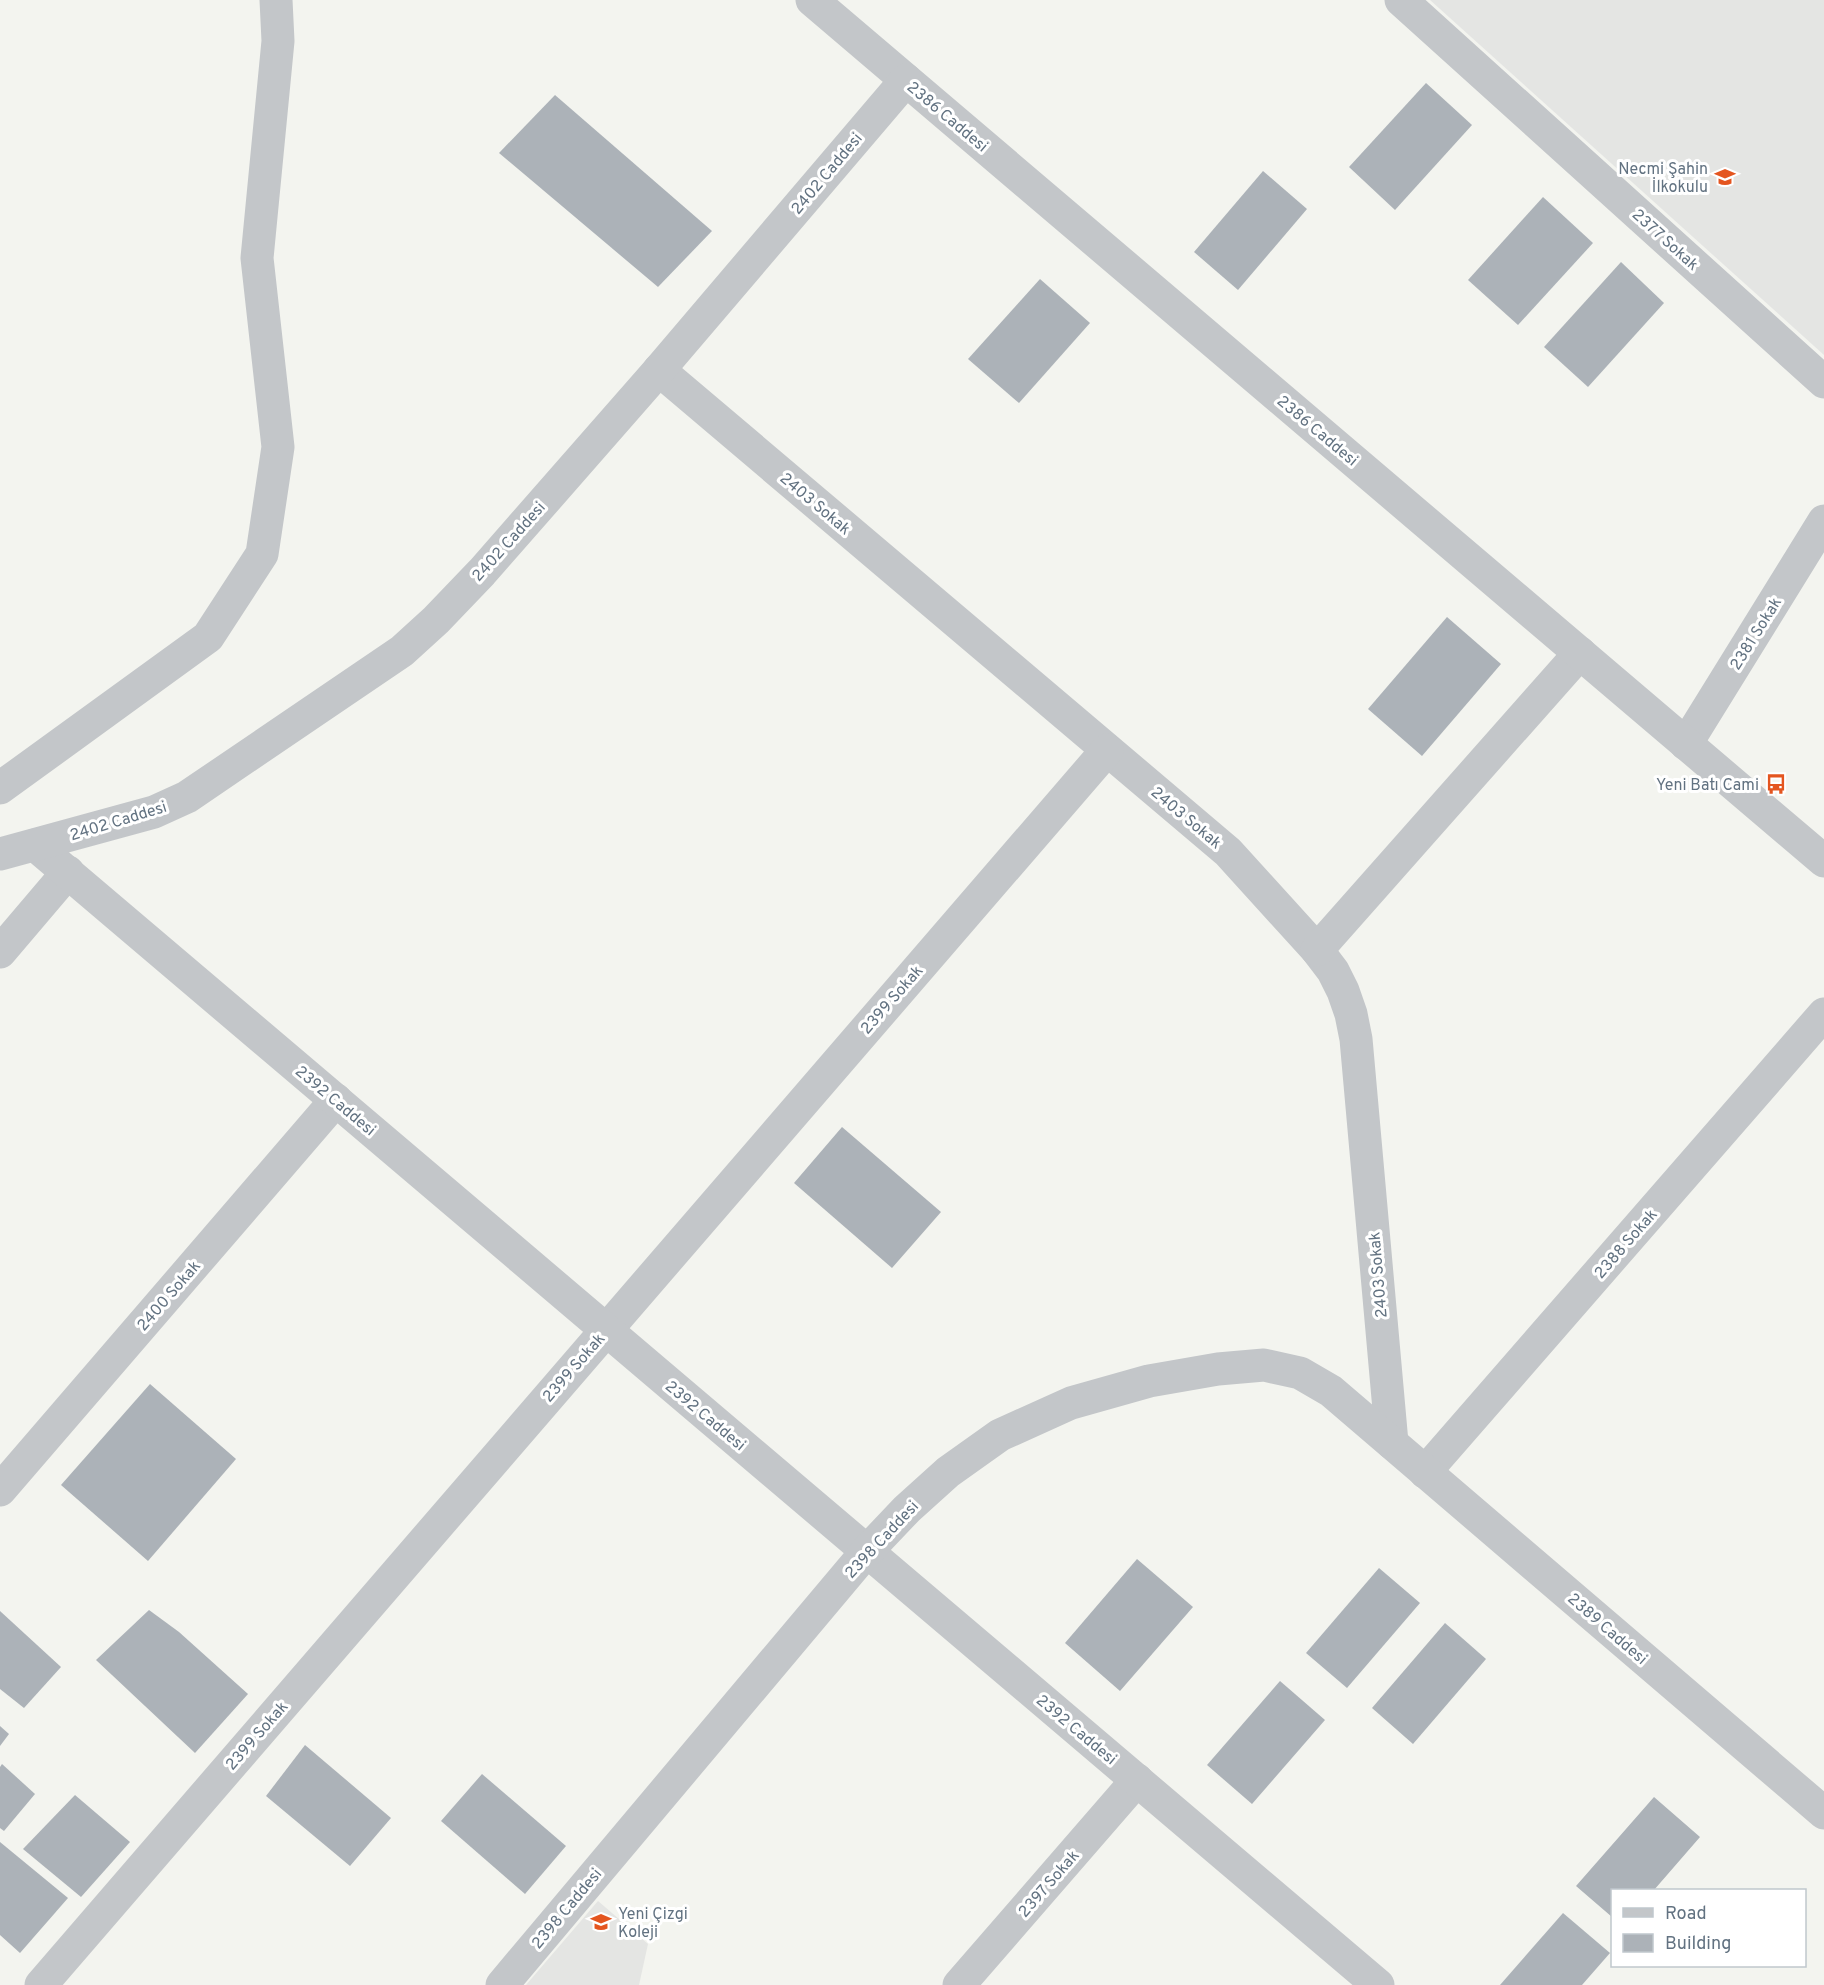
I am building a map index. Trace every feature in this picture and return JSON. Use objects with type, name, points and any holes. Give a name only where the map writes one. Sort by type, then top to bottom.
[{"type":"street","points":[[0,788],[208,638],[262,554],[278,447],[257,258],[278,41],[276,0]]},
{"type":"street","name":"2386 Caddesi","points":[[812,0],[1824,861]]},
{"type":"street","name":"2377 Sokak","points":[[1401,0],[1824,382]]},
{"type":"street","name":"2402 Caddesi","points":[[0,854],[154,812],[187,797],[402,651],[436,620],[482,572],[659,370],[906,80]]},
{"type":"street","name":"2403 Sokak","points":[[659,370],[1228,852],[1317,950],[1333,971],[1351,1014],[1356,1039],[1392,1443]]},
{"type":"street","name":"2381 Sokak","points":[[1686,744],[1824,522]]},
{"type":"street","points":[[1317,950],[1580,653]]},
{"type":"street","name":"2399 Sokak","points":[[41,1985],[1107,750]]},
{"type":"street","name":"2392 Caddesi","points":[[35,845],[1378,1985]]},
{"type":"street","points":[[0,952],[68,872]]},
{"type":"street","name":"2388 Sokak","points":[[1425,1472],[1824,1014]]},
{"type":"street","name":"2400 Sokak","points":[[0,1490],[336,1100]]},
{"type":"street","name":"2398 Caddesi","points":[[502,1985],[867,1551],[948,1472],[1000,1435],[1071,1403],[1149,1381],[1218,1369],[1264,1365],[1300,1373],[1331,1391],[1392,1443]]},
{"type":"street","name":"2389 Caddesi","points":[[1392,1443],[1824,1813]]},
{"type":"street","name":"2397 Sokak","points":[[959,1985],[1137,1780]]},
{"type":"shaded area","name":"Necmi Şahin İlkokulu","points":[[1430,0],[1824,0],[1824,355]]},
{"type":"shaded area","name":"Yeni Çizgi Koleji","points":[[598,1901],[648,1944],[639,1985],[526,1985]]},
{"type":"building","points":[[1426,83],[1472,125],[1395,210],[1349,167]]},
{"type":"building","points":[[555,95],[712,231],[658,287],[499,153]]},
{"type":"building","points":[[1263,171],[1307,209],[1238,290],[1194,252]]},
{"type":"building","points":[[1543,197],[1593,243],[1518,325],[1468,280]]},
{"type":"building","points":[[1621,262],[1664,303],[1588,387],[1544,347]]},
{"type":"building","points":[[1040,279],[1090,323],[1019,403],[968,359]]},
{"type":"building","points":[[1447,617],[1501,664],[1422,756],[1368,709]]},
{"type":"building","points":[[842,1127],[941,1212],[892,1268],[794,1183]]},
{"type":"building","points":[[150,1384],[236,1459],[148,1561],[61,1485]]},
{"type":"building","points":[[1137,1559],[1193,1607],[1120,1691],[1065,1643]]},
{"type":"building","points":[[1379,1568],[1420,1603],[1347,1688],[1306,1653]]},
{"type":"building","points":[[149,1610],[179,1632],[248,1694],[195,1753],[96,1660]]},
{"type":"building","points":[[0,1611],[61,1667],[24,1708],[0,1689]]},
{"type":"building","points":[[1445,1623],[1486,1659],[1413,1744],[1372,1708]]},
{"type":"building","points":[[1280,1681],[1325,1720],[1252,1804],[1207,1765]]},
{"type":"building","points":[[0,1726],[9,1734],[0,1746]]},
{"type":"building","points":[[305,1745],[391,1818],[350,1866],[266,1796]]},
{"type":"building","points":[[2,1764],[35,1794],[4,1831],[0,1828],[0,1767]]},
{"type":"building","points":[[482,1774],[566,1846],[525,1894],[441,1821]]},
{"type":"building","points":[[75,1795],[130,1842],[81,1897],[23,1849]]},
{"type":"building","points":[[1654,1797],[1700,1837],[1655,1889],[1611,1889],[1611,1916],[1576,1886]]},
{"type":"building","points":[[0,1842],[68,1898],[20,1953],[0,1935]]},
{"type":"building","points":[[1563,1913],[1610,1953],[1582,1985],[1500,1985]]},
{"type":"place","name":"Necmi Şahin İlkokulu","points":[[1725,177]]},
{"type":"place","name":"Yeni Batı Cami","points":[[1776,784]]},
{"type":"place","name":"Yeni Çizgi Koleji","points":[[601,1922]]}]
